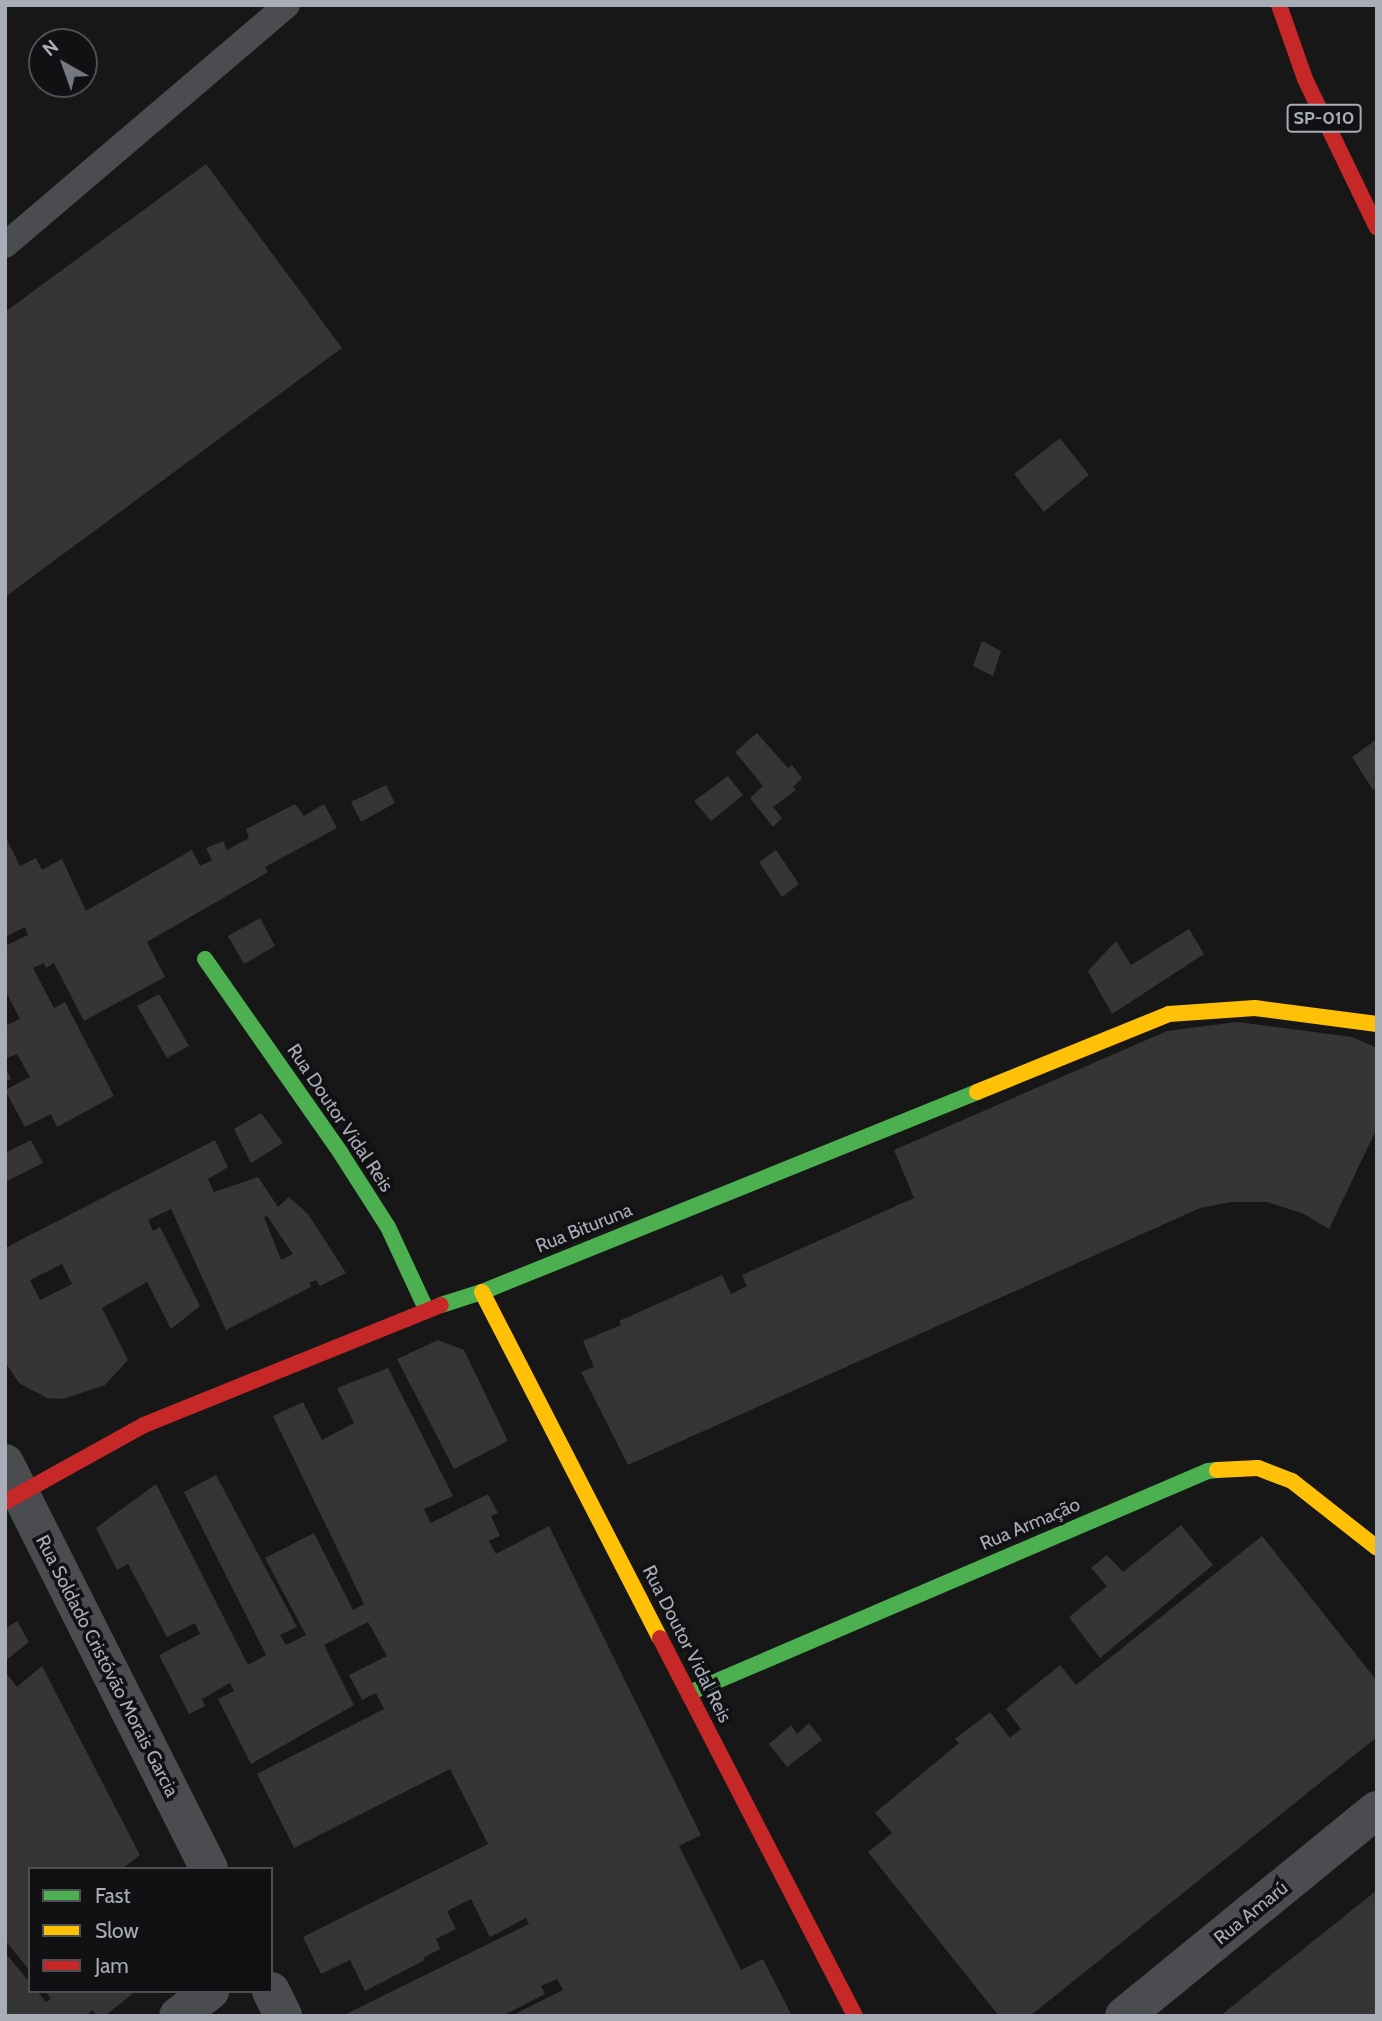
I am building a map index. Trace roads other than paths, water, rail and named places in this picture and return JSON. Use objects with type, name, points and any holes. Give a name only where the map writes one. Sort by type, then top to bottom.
[{"type":"main road","name":"SP-010","points":[[1279,5],[1305,79],[1377,228]]},
{"type":"main road","name":"Rua Doutor Vidal Reis","points":[[205,959],[341,1152],[388,1227],[426,1309]]},
{"type":"main road","name":"Rua Bituruna","points":[[10,1485],[144,1424],[426,1309],[482,1292],[1169,1014],[1255,1007],[1377,1024]]},
{"type":"main road","name":"Rua Doutor Vidal Reis","points":[[482,1292],[855,2016]]},
{"type":"main road","name":"Rua Armação","points":[[689,1693],[1208,1471],[1258,1468],[1293,1480],[1377,1548]]},
{"type":"street","name":"Rua Soldado Cristóvão Morais Garcia","points":[[10,1485],[208,1867]]},
{"type":"street","name":"Rua Amarú","points":[[1125,2016],[1377,1810]]},
{"type":"street","points":[[178,2016],[207,1993]]},
{"type":"street","points":[[272,1993],[284,2016]]},
{"type":"lane","points":[[5,246],[288,5]]}]
